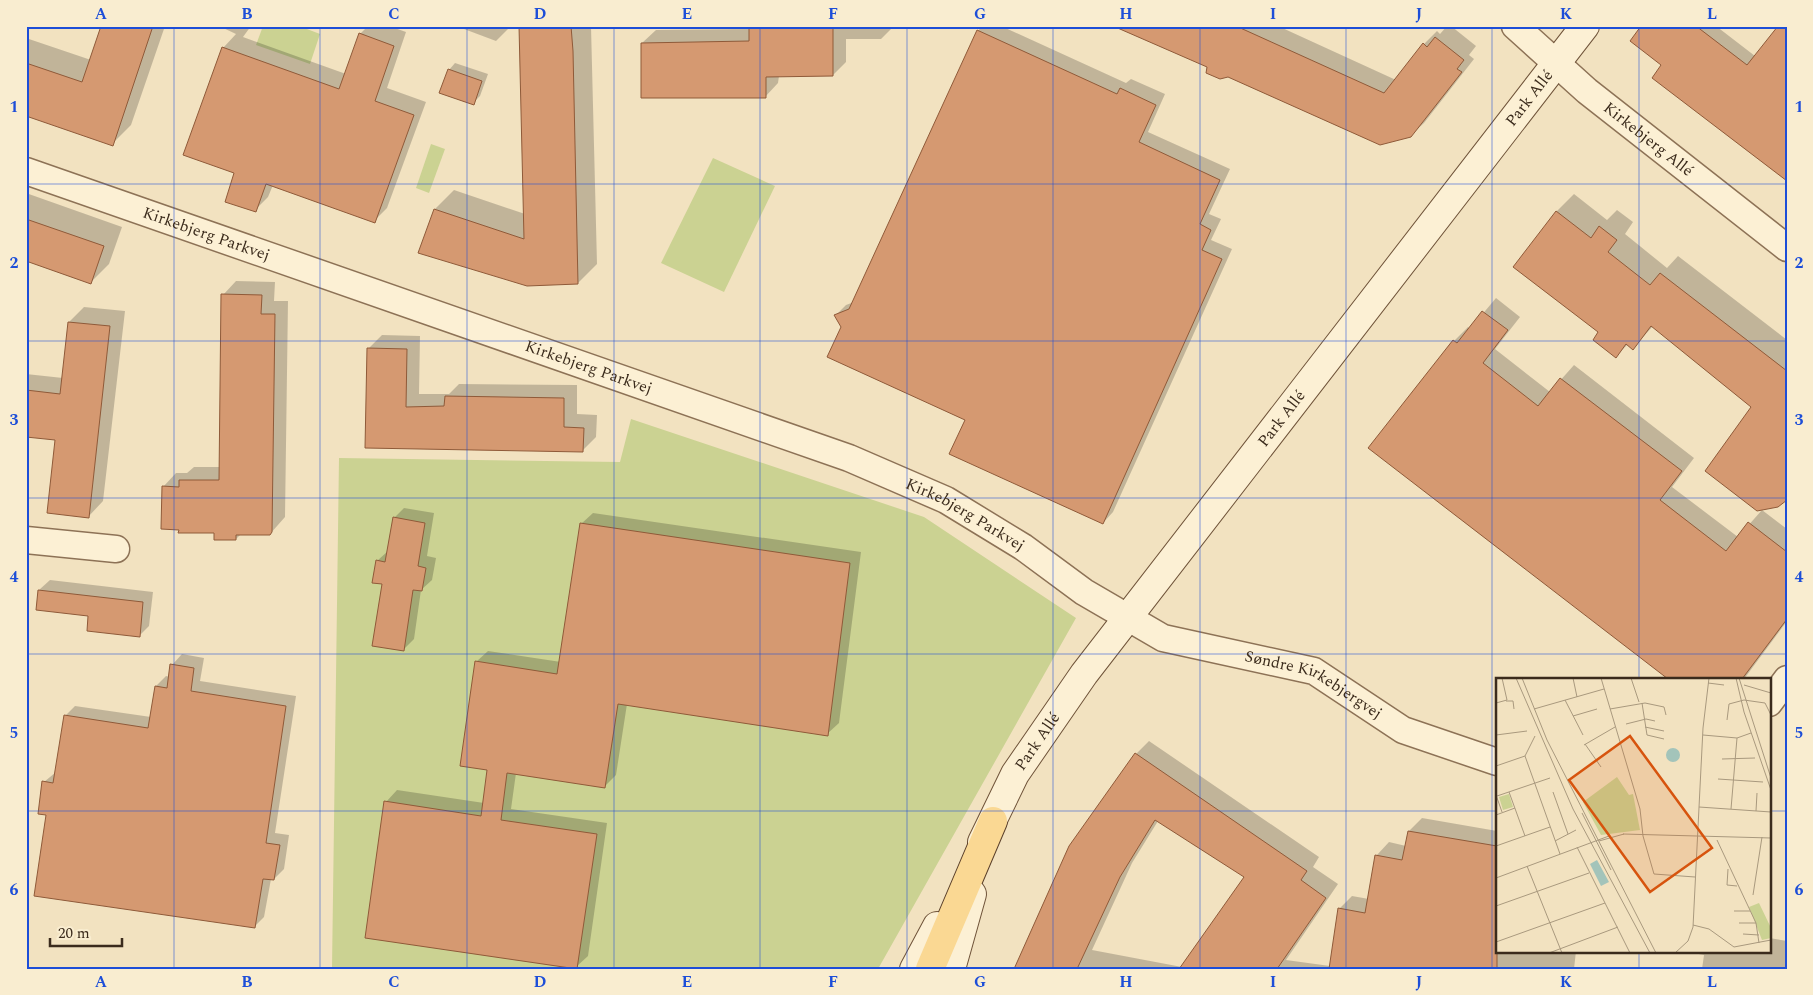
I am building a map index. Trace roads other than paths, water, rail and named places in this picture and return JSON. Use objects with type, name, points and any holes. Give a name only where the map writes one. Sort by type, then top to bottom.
[{"type":"main road","points":[[930,969],[993,820]]},
{"type":"street","name":"Kirkebjerg Allé","points":[[1515,26],[1586,91],[1787,248]]},
{"type":"street","name":"Park Allé","points":[[914,969],[993,820],[1007,789],[1033,745],[1126,618],[1585,26]]},
{"type":"street","name":"Kirkebjerg Parkvej","points":[[26,172],[849,458],[946,500],[1023,547],[1084,592],[1126,618]]},
{"type":"street","points":[[26,540],[116,549]]},
{"type":"street","name":"Søndre Kirkebjergvej","points":[[1126,618],[1163,638],[1314,671],[1403,730],[1496,762]]},
{"type":"street","points":[[1770,701],[1787,679]]},
{"type":"street","name":"Park Allé","points":[[951,969],[993,820]]}]
